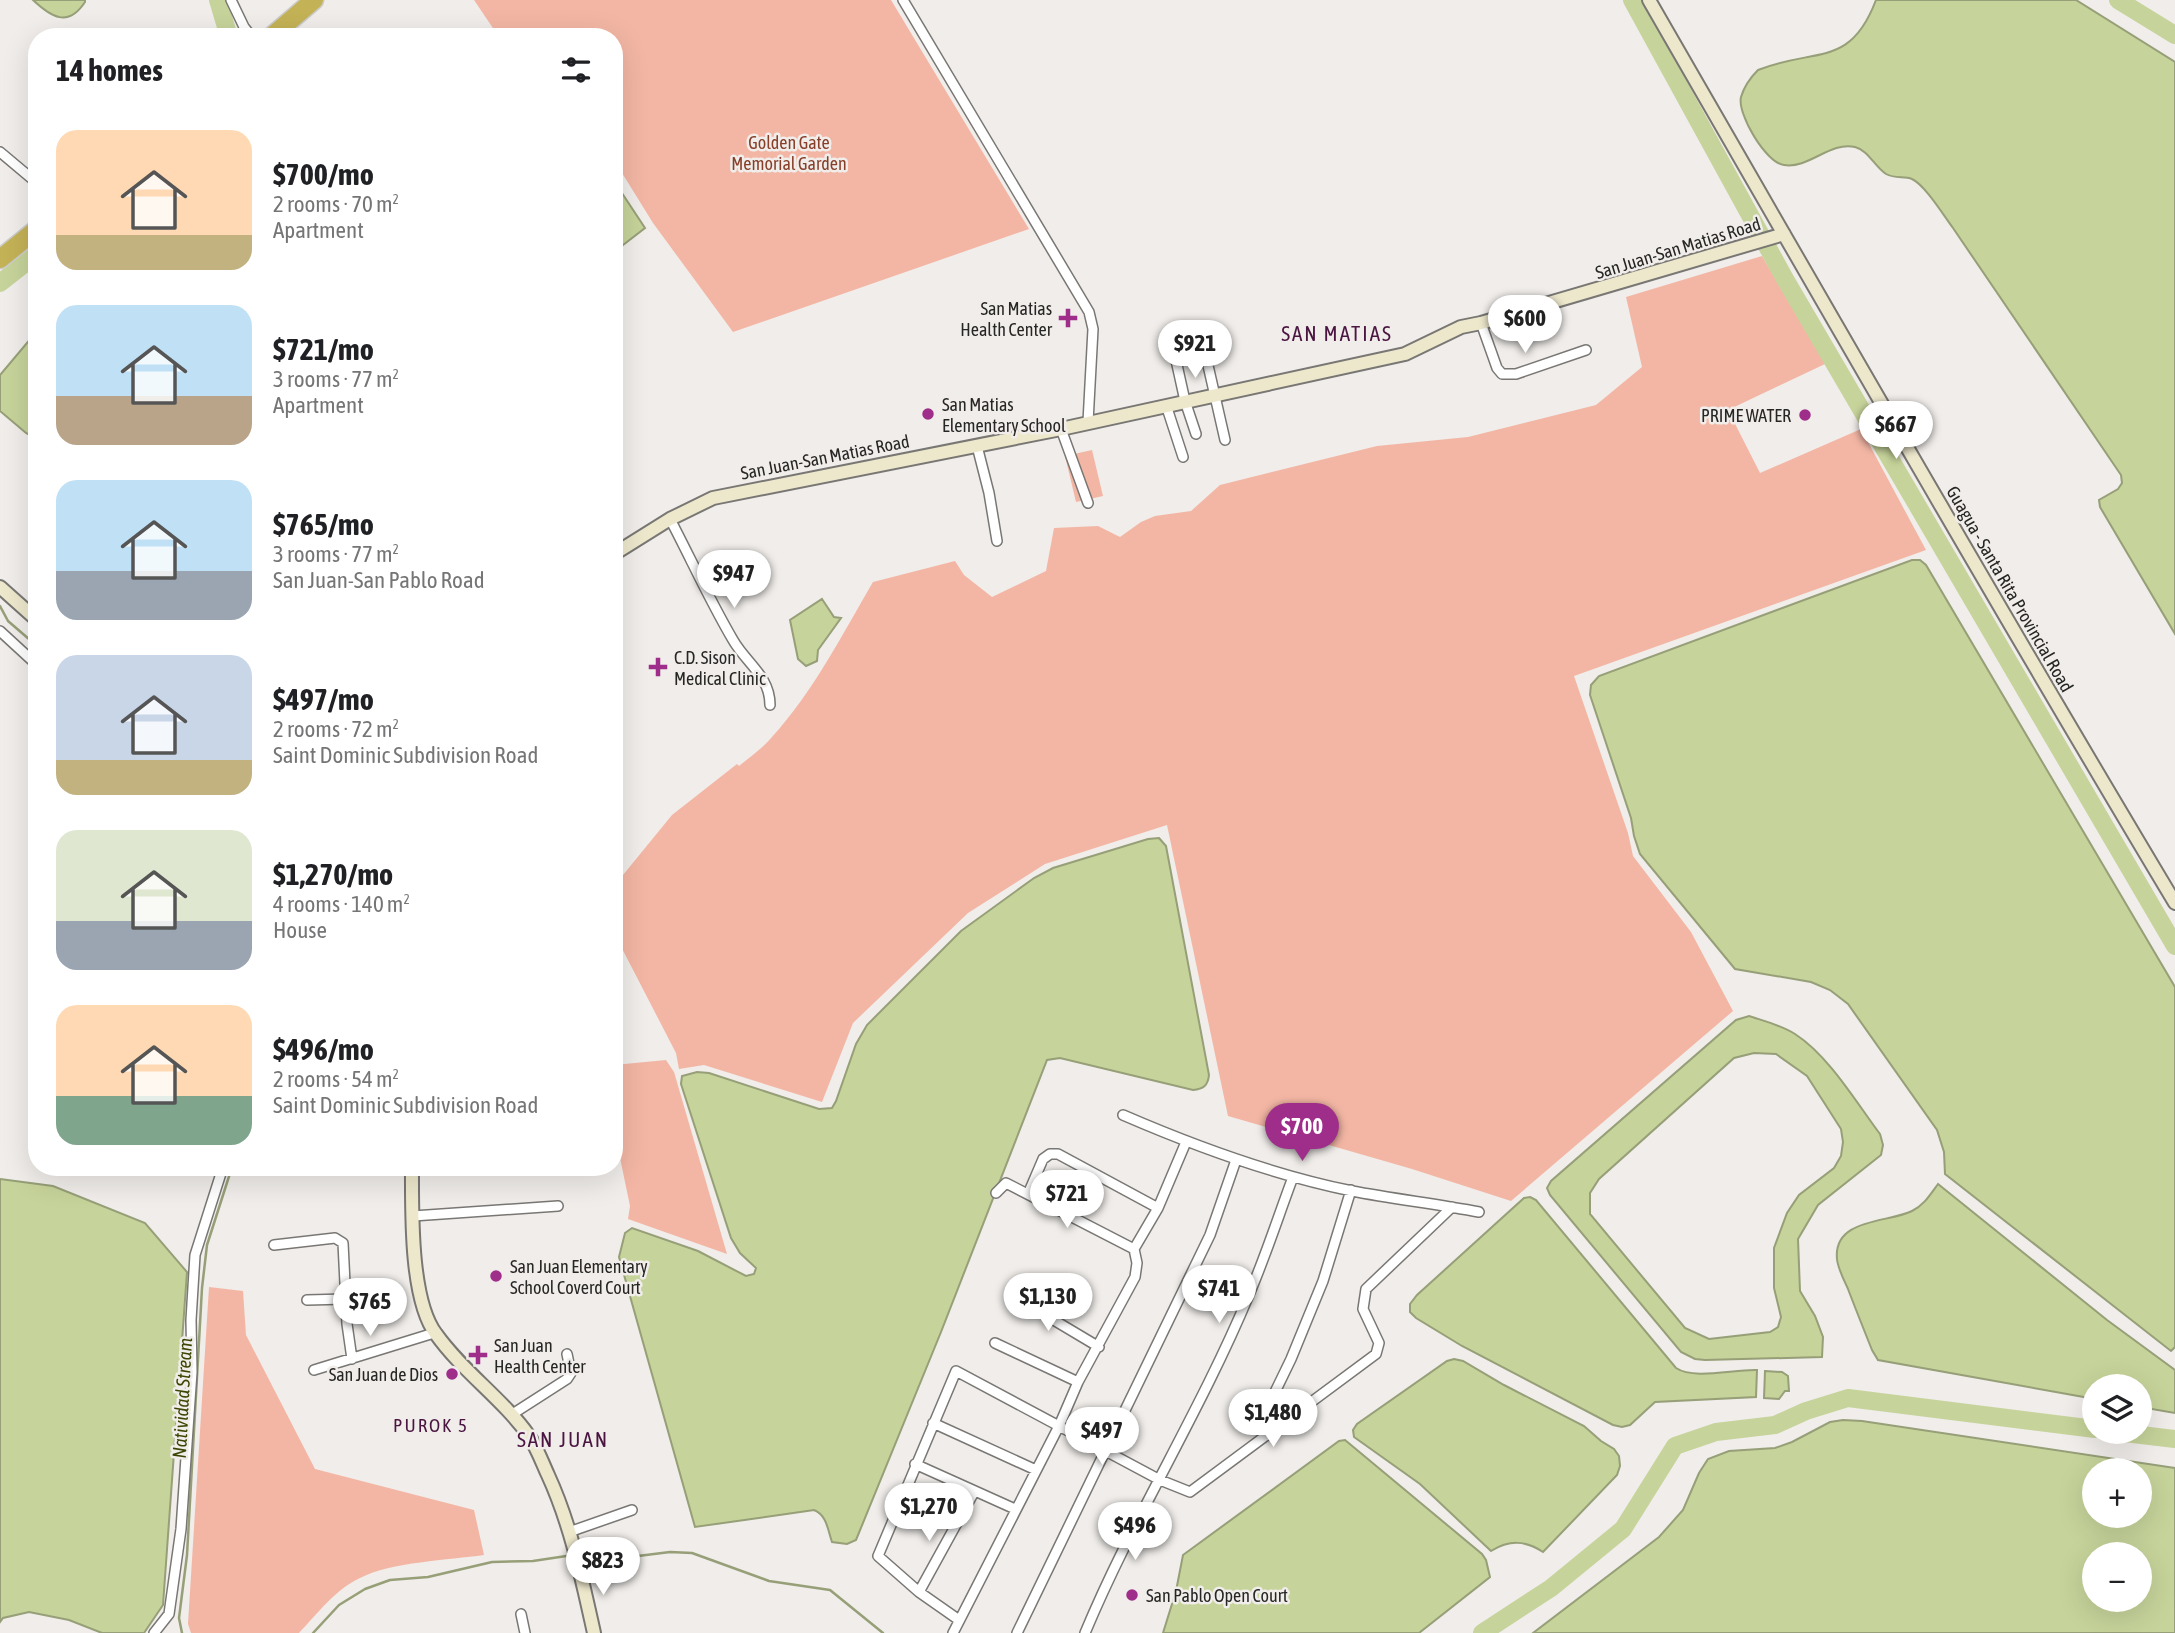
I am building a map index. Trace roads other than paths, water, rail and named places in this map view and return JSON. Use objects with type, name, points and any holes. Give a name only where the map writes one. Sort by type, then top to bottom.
[{"type":"highway","points":[[281,28],[314,0]]},
{"type":"highway","points":[[0,259],[28,236]]},
{"type":"street","points":[[231,0],[245,28]]},
{"type":"street","points":[[903,0],[1089,312],[1093,329],[1088,422]]},
{"type":"street","name":"Guagua - Santa Rita Provincial Road","points":[[1649,0],[1778,236],[1879,397],[1992,597],[2175,903]]},
{"type":"street","points":[[0,152],[28,175]]},
{"type":"street","name":"San Juan-San Matias Road","points":[[623,548],[670,519],[713,498],[1060,429],[1405,354],[1461,327],[1778,236]]},
{"type":"street","points":[[1481,323],[1497,368],[1502,373],[1516,374],[1586,350]]},
{"type":"street","points":[[1170,333],[1185,401],[1196,434]]},
{"type":"street","points":[[1207,361],[1225,440]]},
{"type":"street","points":[[1166,405],[1183,457]]},
{"type":"street","points":[[1060,429],[1088,503]]},
{"type":"street","points":[[977,446],[997,541]]},
{"type":"street","points":[[670,519],[734,642],[766,682],[770,705]]},
{"type":"street","points":[[0,587],[28,612]]},
{"type":"street","points":[[0,631],[28,657]]},
{"type":"street","points":[[1123,1115],[1186,1142],[1293,1177],[1351,1191],[1479,1212]]},
{"type":"street","points":[[953,1633],[1059,1426],[1078,1382],[1135,1277],[1137,1263],[1134,1249],[1158,1208],[1186,1142]]},
{"type":"street","points":[[1028,1194],[1043,1158],[1058,1154],[1158,1208]]},
{"type":"street","points":[[1017,1633],[1210,1235],[1236,1160]]},
{"type":"street","points":[[154,1633],[169,1614],[181,1529],[192,1372],[191,1320],[195,1255],[220,1176]]},
{"type":"street","points":[[412,1176],[419,1289],[427,1319],[434,1333],[472,1377],[512,1415],[530,1437],[559,1499],[594,1633]]},
{"type":"street","points":[[1085,1633],[1099,1598],[1160,1480],[1248,1297],[1293,1177]]},
{"type":"street","points":[[996,1193],[1006,1184],[1134,1249]]},
{"type":"street","points":[[1266,1436],[1262,1419],[1291,1359],[1323,1281],[1351,1191]]},
{"type":"street","points":[[413,1216],[558,1206]]},
{"type":"street","points":[[959,1620],[919,1592],[878,1556],[956,1371],[1160,1480],[1190,1492],[1376,1354],[1379,1343],[1363,1309],[1366,1289],[1452,1207]]},
{"type":"street","points":[[274,1245],[335,1238],[340,1240],[344,1247],[352,1359]]},
{"type":"street","points":[[1012,1295],[1099,1346]]},
{"type":"street","points":[[307,1300],[346,1299]]},
{"type":"street","points":[[314,1370],[434,1333]]},
{"type":"street","points":[[995,1343],[1078,1382]]},
{"type":"street","points":[[512,1415],[567,1379],[570,1373],[567,1354]]},
{"type":"street","points":[[933,1423],[1036,1470]]},
{"type":"street","points":[[915,1464],[1016,1509]]},
{"type":"street","points":[[919,1592],[974,1492]]},
{"type":"street","points":[[571,1539],[632,1510]]},
{"type":"street","points":[[521,1614],[525,1633]]},
{"type":"waterway","points":[[218,0],[226,28]]},
{"type":"waterway","points":[[1632,0],[1785,279],[2175,946]]},
{"type":"waterway","points":[[2118,0],[2175,35]]},
{"type":"waterway","points":[[0,283],[28,261]]},
{"type":"waterway","name":"Natividad Stream","points":[[0,606],[8,621],[28,638]]},
{"type":"waterway","name":"Natividad Stream","points":[[182,1633],[179,1618],[187,1555],[202,1288],[207,1245],[229,1176]]},
{"type":"waterway","points":[[1482,1633],[1551,1588],[1623,1529],[1675,1446],[1716,1432],[1775,1425],[1806,1411],[1848,1398],[2082,1427]]},
{"type":"waterway","points":[[2152,1436],[2175,1439]]},
{"type":"waterway","points":[[579,1554],[638,1556],[670,1552],[692,1553],[769,1581],[830,1590],[883,1633]]},
{"type":"waterway","points":[[313,1633],[339,1605],[365,1589],[390,1580],[428,1577],[492,1562],[533,1561],[573,1555]]},
{"type":"place","name":"San Matias Health Center","points":[[1068,318]]},
{"type":"place","name":"San Matias Elementary School","points":[[928,414]]},
{"type":"place","name":"PRIME WATER","points":[[1805,415]]},
{"type":"place","name":"C.D. Sison Medical Clinic","points":[[658,667]]},
{"type":"place","name":"San Juan Elementary School Coverd Court","points":[[496,1276]]},
{"type":"place","name":"San Juan Health Center","points":[[478,1355]]},
{"type":"place","name":"San Juan de Dios","points":[[452,1374]]},
{"type":"place","name":"San Pablo Open Court","points":[[1132,1595]]},
{"type":"district","name":"SAN MATIAS","points":[[1337,333]]},
{"type":"district","name":"PUROK 5","points":[[431,1425]]},
{"type":"district","name":"SAN JUAN","points":[[563,1439]]},
{"type":"park label","name":"Golden Gate Memorial Garden","points":[[789,152]]}]
